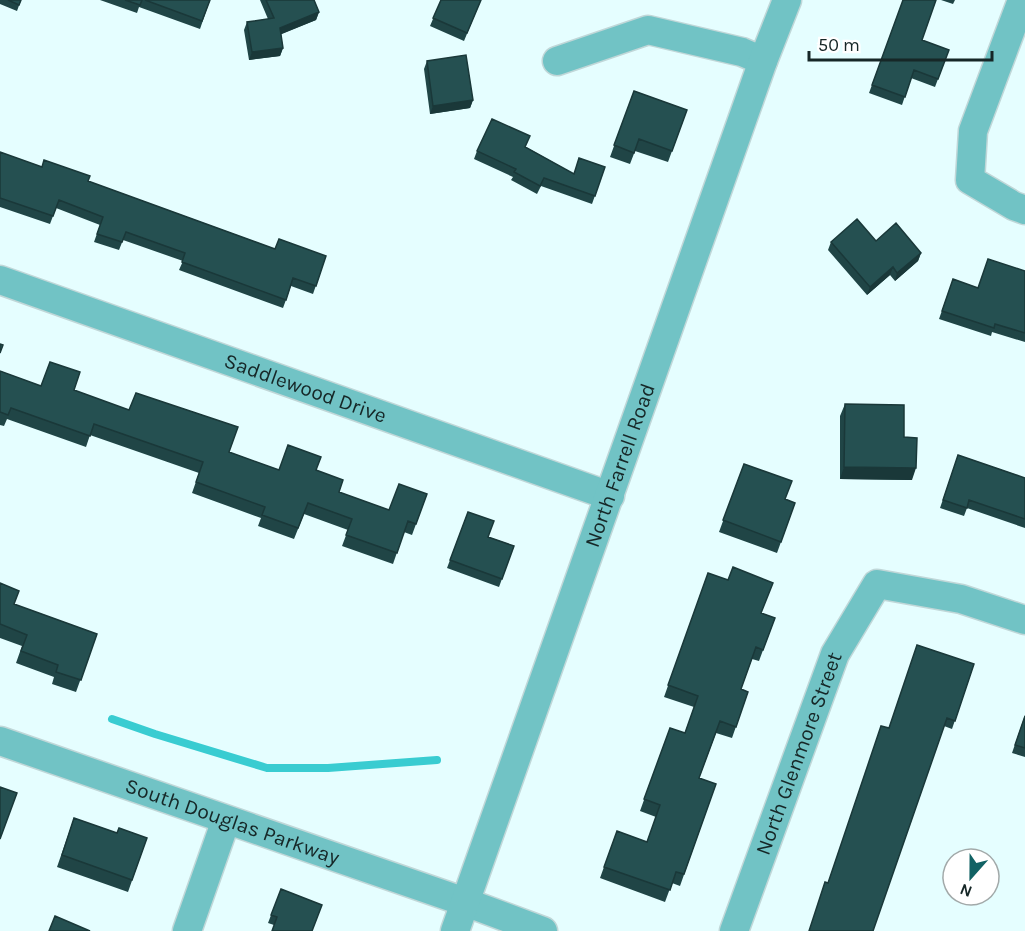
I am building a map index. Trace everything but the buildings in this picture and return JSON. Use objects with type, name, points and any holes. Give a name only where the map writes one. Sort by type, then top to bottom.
[{"type":"street","name":"North Farrell Road","points":[[455,931],[787,0]]},
{"type":"street","points":[[1022,0],[973,131],[970,180],[1025,210]]},
{"type":"street","points":[[557,61],[648,30],[742,52],[764,61]]},
{"type":"street","name":"Saddlewood Drive","points":[[0,280],[610,496]]},
{"type":"street","name":"North Glenmore Street","points":[[734,931],[835,654],[877,584],[961,599],[1025,620]]},
{"type":"street","name":"South Douglas Parkway","points":[[0,741],[543,931]]},
{"type":"street","points":[[188,931],[226,820]]},
{"type":"waterway","points":[[112,719],[267,768],[328,768],[437,760]]}]
